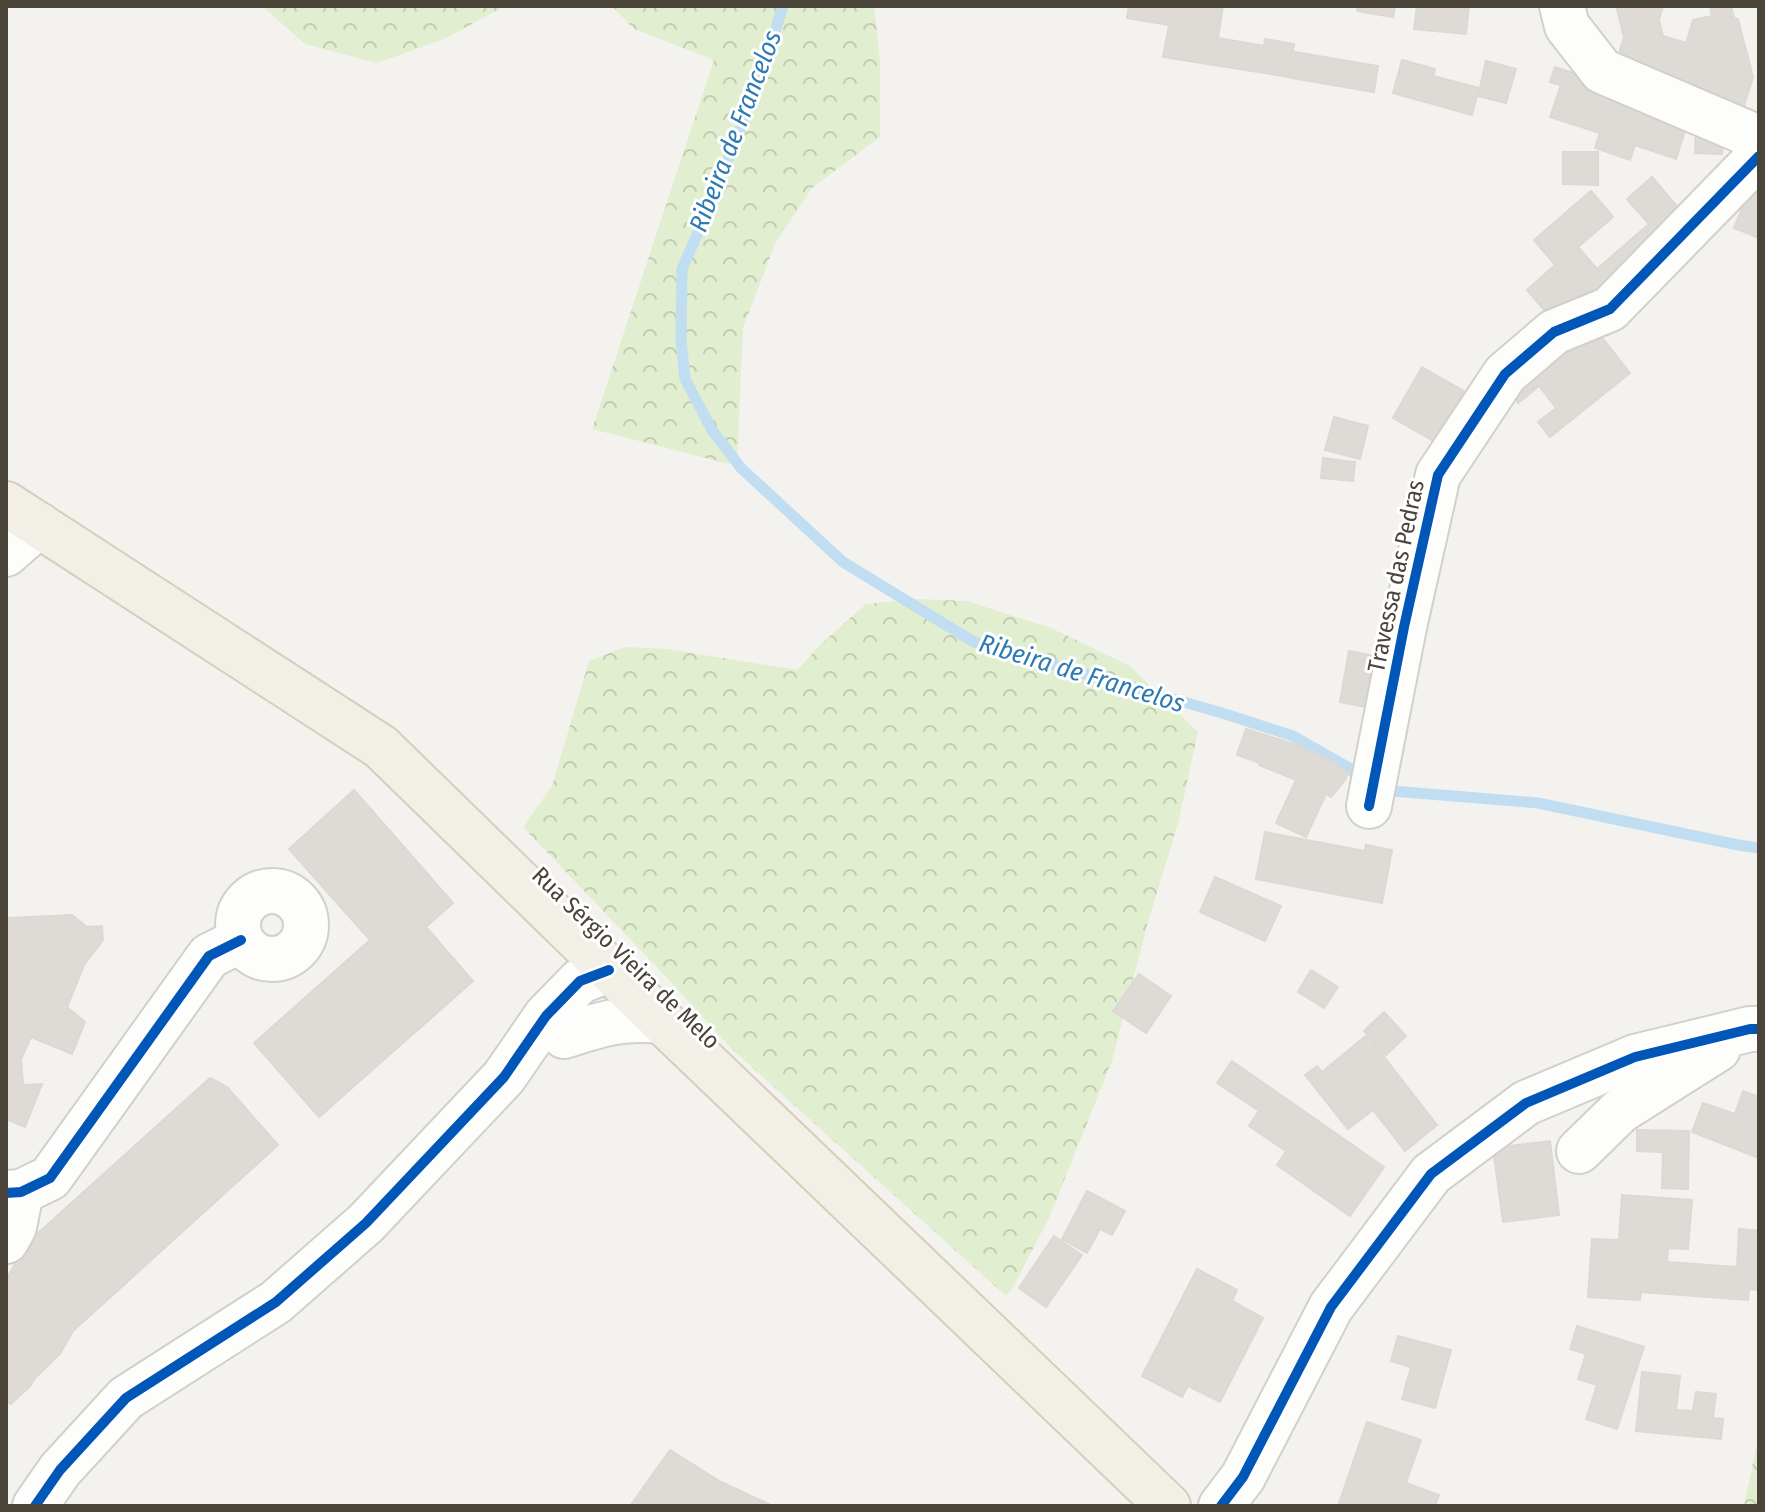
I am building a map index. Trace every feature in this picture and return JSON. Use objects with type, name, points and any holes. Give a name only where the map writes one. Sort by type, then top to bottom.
[{"type":"main road","name":"Rua Sérgio Vieira de Melo","points":[[23,514],[381,747],[1168,1506]]},
{"type":"street","points":[[1562,6],[1567,26],[1602,71],[1759,138]]},
{"type":"street","name":"Travessa das Pedras","points":[[1372,791],[1438,475],[1505,374],[1554,332],[1610,309],[1759,156]]},
{"type":"street","points":[[6,554],[23,514]]},
{"type":"street","points":[[553,915],[559,958],[555,1026]]},
{"type":"street","points":[[6,1241],[14,1227],[14,1193],[50,1178],[209,956],[241,940]]},
{"type":"street","points":[[35,1506],[60,1470],[126,1398],[276,1302],[366,1223],[555,1026],[580,981],[609,970]]},
{"type":"street","points":[[555,1026],[638,1019],[662,1021]]},
{"type":"street","points":[[1579,1151],[1620,1111],[1755,1029]]},
{"type":"street","points":[[1221,1506],[1243,1477],[1331,1307],[1431,1174],[1526,1103],[1635,1057],[1755,1029]]},
{"type":"green space","points":[[262,6],[505,6],[444,39],[377,63],[305,44]]},
{"type":"green space","points":[[612,6],[874,6],[880,60],[880,137],[812,188],[775,244],[743,328],[737,466],[592,429],[714,60],[634,29]]},
{"type":"green space","points":[[917,599],[967,601],[1051,628],[1130,666],[1198,732],[1179,820],[1148,922],[1112,1061],[1049,1218],[1006,1296],[733,1050],[523,827],[552,786],[589,661],[625,647],[667,649],[797,670],[866,604]]},
{"type":"green space","points":[[1759,1447],[1759,1506],[1744,1506],[1756,1448]]},
{"type":"building","points":[[1129,6],[1223,6],[1218,38],[1264,46],[1265,39],[1294,44],[1289,77],[1163,57],[1169,25],[1127,18]]},
{"type":"building","points":[[1358,6],[1395,6],[1393,17],[1357,11]]},
{"type":"building","points":[[1417,6],[1469,6],[1466,34],[1414,29]]},
{"type":"building","points":[[1616,6],[1663,6],[1659,20],[1663,36],[1686,43],[1693,20],[1712,16],[1710,6],[1731,6],[1734,18],[1738,19],[1753,77],[1743,109],[1614,70],[1624,37]]},
{"type":"building","points":[[1295,52],[1378,66],[1374,92],[1291,78]]},
{"type":"building","points":[[1402,60],[1435,69],[1433,76],[1479,88],[1472,115],[1393,93]]},
{"type":"building","points":[[1486,61],[1516,69],[1506,103],[1478,96]]},
{"type":"building","points":[[1555,67],[1691,112],[1676,159],[1635,145],[1630,160],[1595,148],[1600,133],[1550,117],[1561,85],[1550,82]]},
{"type":"building","points":[[1696,129],[1724,131],[1722,154],[1695,153]]},
{"type":"building","points":[[1563,152],[1598,152],[1598,185],[1563,184]]},
{"type":"building","points":[[1759,167],[1759,238],[1734,228]]},
{"type":"building","points":[[1652,177],[1692,224],[1564,333],[1527,290],[1555,265],[1534,240],[1591,191],[1613,217],[1578,247],[1597,269],[1649,224],[1627,199]]},
{"type":"building","points":[[1589,321],[1630,373],[1550,437],[1538,422],[1556,408],[1539,386],[1518,403],[1506,387]]},
{"type":"building","points":[[1422,367],[1464,391],[1435,442],[1393,418]]},
{"type":"building","points":[[1334,417],[1368,426],[1360,459],[1325,450]]},
{"type":"building","points":[[1323,458],[1355,462],[1353,481],[1321,478]]},
{"type":"building","points":[[1349,651],[1386,658],[1376,709],[1340,702]]},
{"type":"building","points":[[1246,729],[1297,745],[1348,772],[1331,797],[1326,794],[1306,837],[1276,823],[1296,780],[1237,755]]},
{"type":"building","points":[[354,790],[453,903],[426,927],[473,981],[319,1117],[254,1043],[370,940],[289,849]]},
{"type":"building","points":[[1265,832],[1365,851],[1366,845],[1392,850],[1382,903],[1256,879]]},
{"type":"building","points":[[1215,877],[1281,906],[1265,941],[1200,912]]},
{"type":"building","points":[[72,915],[87,927],[102,926],[103,940],[84,965],[67,1007],[85,1022],[72,1054],[31,1037],[21,1059],[23,1085],[42,1084],[25,1127],[6,1119],[6,924],[8,918]]},
{"type":"building","points":[[1311,970],[1338,987],[1324,1008],[1298,992]]},
{"type":"building","points":[[1139,974],[1171,996],[1146,1033],[1113,1011]]},
{"type":"building","points":[[1384,1012],[1406,1036],[1386,1055],[1364,1031]]},
{"type":"building","points":[[1367,1035],[1437,1125],[1405,1151],[1373,1110],[1348,1129],[1305,1075],[1317,1066],[1322,1072]]},
{"type":"building","points":[[1232,1061],[1384,1167],[1350,1216],[1277,1165],[1286,1151],[1249,1126],[1259,1111],[1217,1083]]},
{"type":"building","points":[[210,1078],[227,1087],[278,1145],[73,1331],[60,1354],[11,1404],[6,1401],[6,1280],[26,1244]]},
{"type":"building","points":[[1743,1091],[1759,1097],[1759,1158],[1692,1132],[1703,1103],[1735,1114]]},
{"type":"building","points":[[1637,1130],[1689,1131],[1688,1189],[1662,1188],[1663,1152],[1637,1151]]},
{"type":"building","points":[[1550,1141],[1559,1215],[1503,1222],[1493,1148]]},
{"type":"building","points":[[1087,1191],[1125,1211],[1112,1235],[1100,1229],[1087,1253],[1062,1239]]},
{"type":"building","points":[[1622,1195],[1692,1200],[1688,1249],[1668,1248],[1667,1262],[1737,1267],[1739,1229],[1759,1231],[1759,1290],[1749,1289],[1748,1300],[1641,1292],[1640,1300],[1588,1297],[1592,1239],[1619,1240]]},
{"type":"building","points":[[1054,1236],[1082,1255],[1046,1307],[1019,1288]]},
{"type":"building","points":[[1197,1269],[1237,1290],[1232,1301],[1263,1318],[1220,1402],[1188,1386],[1182,1397],[1142,1376]]},
{"type":"building","points":[[1577,1326],[1644,1347],[1617,1429],[1586,1419],[1597,1385],[1578,1379],[1586,1354],[1570,1349]]},
{"type":"building","points":[[1398,1336],[1451,1350],[1435,1408],[1402,1399],[1411,1367],[1391,1361]]},
{"type":"building","points":[[1642,1372],[1680,1376],[1676,1410],[1693,1411],[1696,1392],[1716,1394],[1713,1418],[1723,1419],[1721,1439],[1636,1431]]},
{"type":"building","points":[[1367,1422],[1421,1440],[1406,1483],[1439,1495],[1435,1506],[1338,1506]]},
{"type":"building","points":[[670,1450],[721,1482],[773,1506],[630,1506]]},
{"type":"waterway","name":"Ribeira de Francelos","points":[[783,6],[761,75],[682,269],[681,340],[685,379],[712,430],[741,468],[843,562],[974,642],[1293,736],[1351,769],[1362,784]]},
{"type":"waterway","name":"Ribeira de Francelos","points":[[1380,790],[1538,803],[1759,848]]},
{"type":"cycle path","points":[[1369,806],[1438,475],[1505,374],[1554,332],[1610,309],[1759,156]]},
{"type":"cycle path","points":[[6,1193],[21,1192],[50,1178],[209,956],[241,940]]},
{"type":"cycle path","points":[[35,1506],[60,1470],[126,1398],[276,1302],[366,1223],[504,1077],[546,1016],[580,981],[609,970]]},
{"type":"cycle path","points":[[1221,1506],[1243,1477],[1331,1307],[1431,1174],[1526,1103],[1635,1057],[1759,1029]]}]
